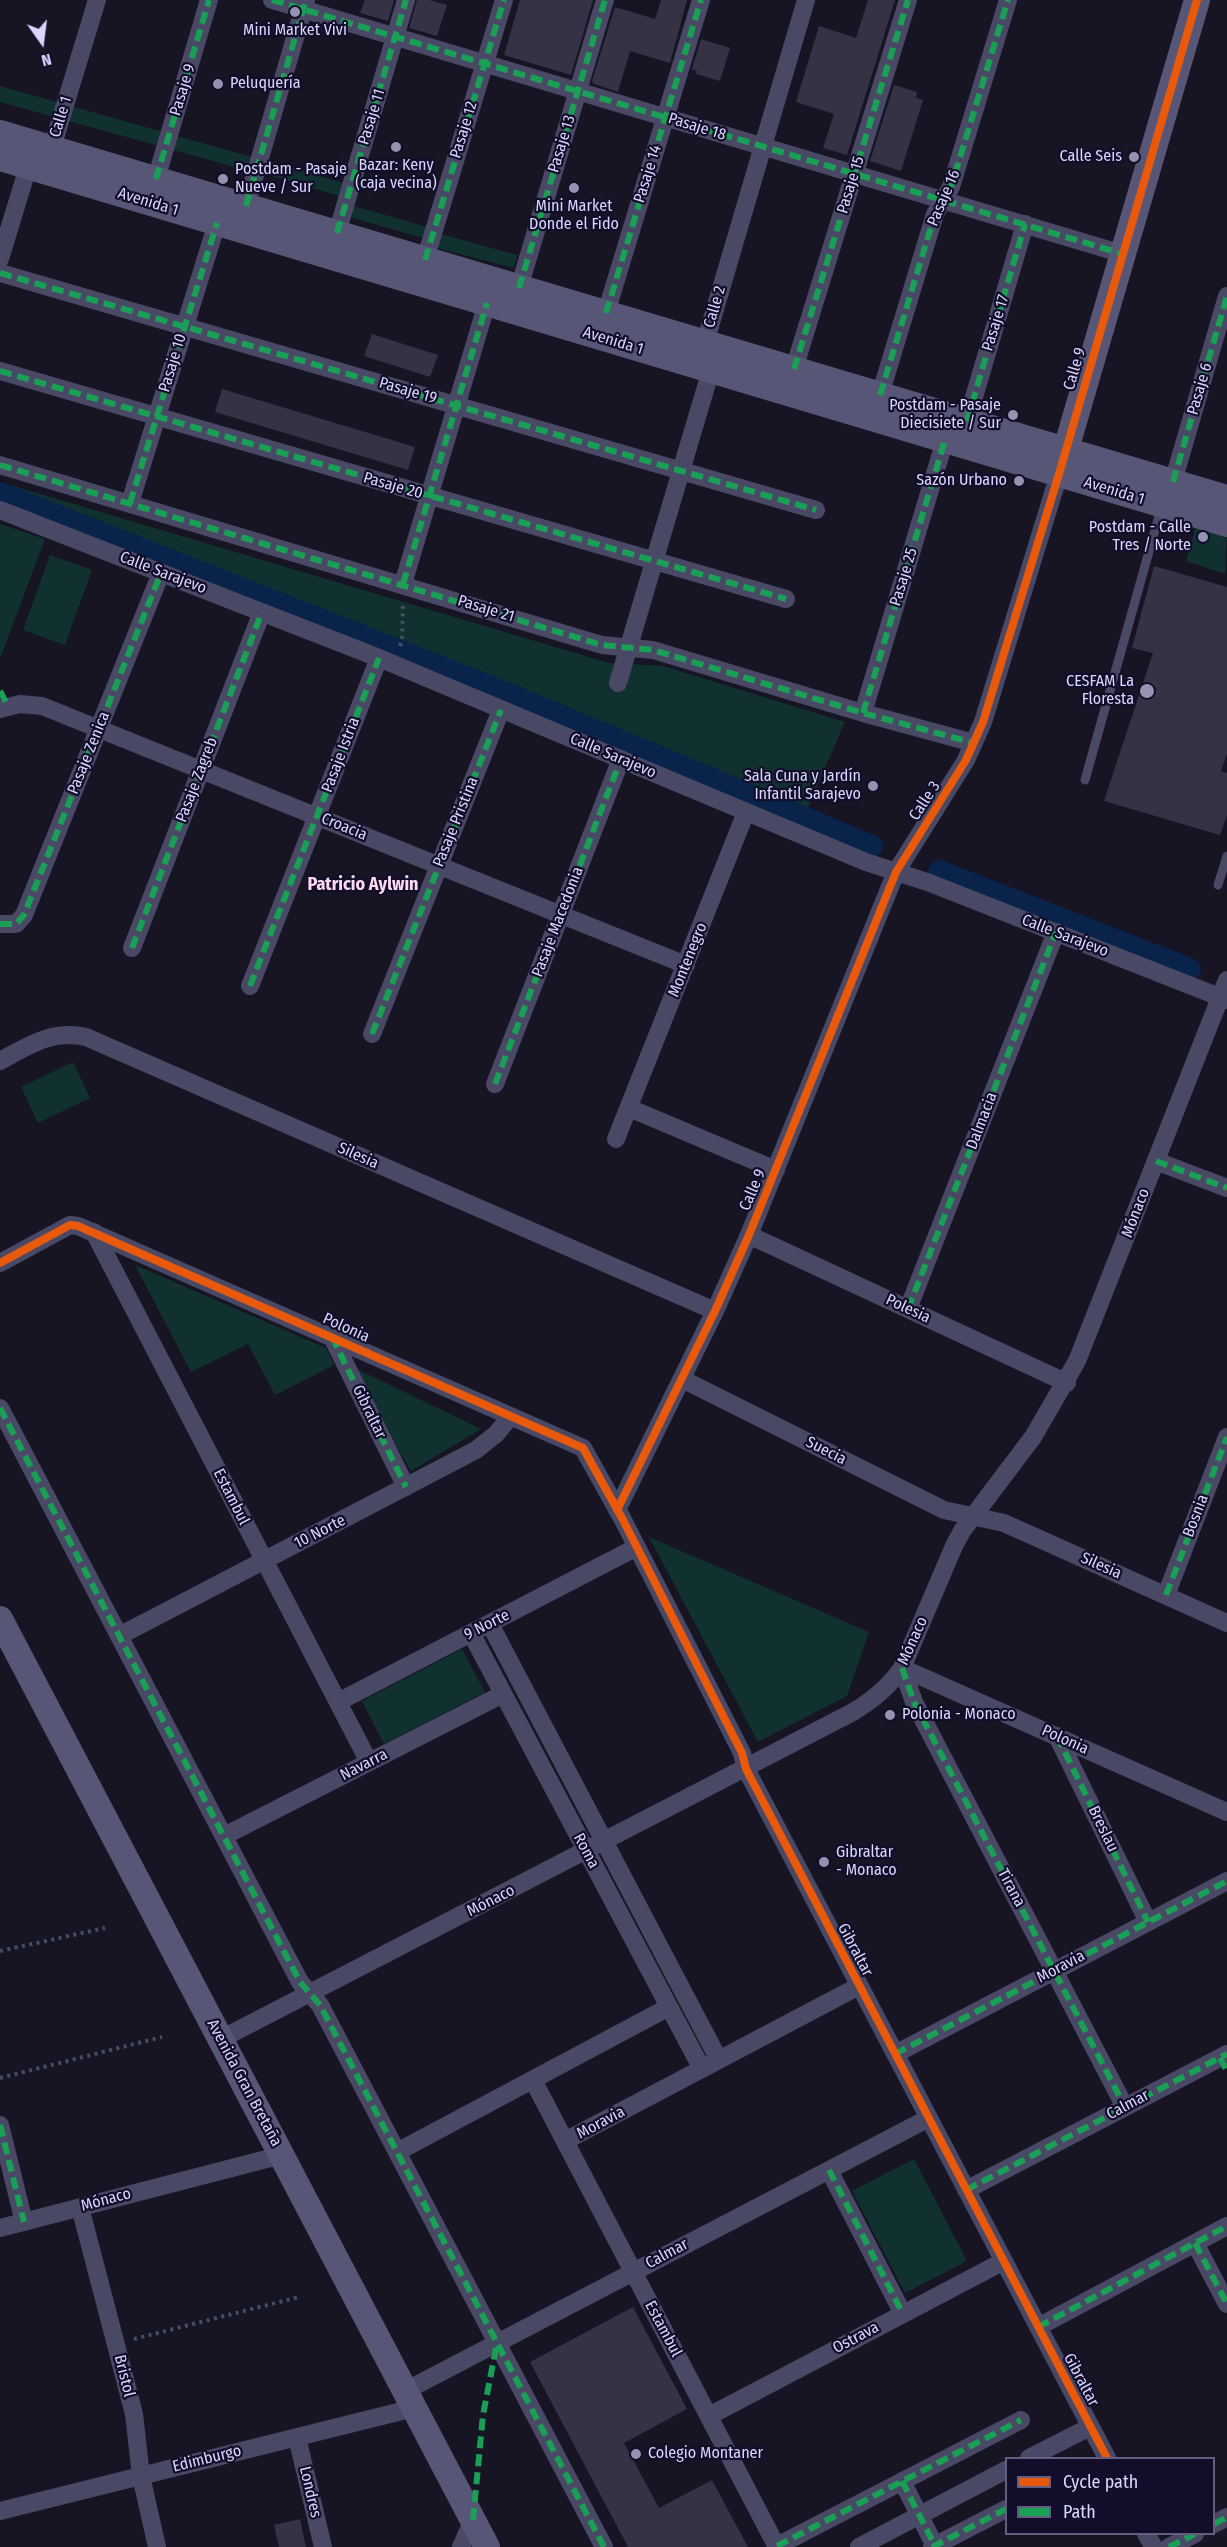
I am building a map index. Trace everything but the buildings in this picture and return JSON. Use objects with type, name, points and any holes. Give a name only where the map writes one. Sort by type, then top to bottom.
[{"type":"street","name":"Calle 1","points":[[28,167],[52,148],[97,0]]},
{"type":"street","name":"Pasaje 9","points":[[156,179],[209,0]]},
{"type":"street","name":"Pasaje 18","points":[[272,0],[305,5],[396,37],[1123,254]]},
{"type":"street","name":"Pasaje 11","points":[[337,233],[406,0]]},
{"type":"street","name":"Pasaje 12","points":[[425,260],[504,0]]},
{"type":"street","name":"Pasaje 13","points":[[519,288],[605,0]]},
{"type":"street","name":"Pasaje 14","points":[[606,314],[701,0]]},
{"type":"street","name":"Calle 2","points":[[618,683],[711,370],[705,343],[807,0]]},
{"type":"street","name":"Pasaje 15","points":[[794,369],[908,0]]},
{"type":"street","name":"Pasaje 16","points":[[880,395],[935,214],[951,188],[1008,0]]},
{"type":"street","name":"Calle 9","points":[[974,743],[990,703],[1197,0]]},
{"type":"street","points":[[246,206],[305,5]]},
{"type":"street","name":"Avenida 1","points":[[0,133],[967,421],[1062,462]]},
{"type":"street","name":"Avenida 1","points":[[0,158],[945,440],[1062,462],[1168,494],[1227,524]]},
{"type":"street","points":[[0,260],[28,167]]},
{"type":"street","name":"Pasaje 10","points":[[130,503],[217,223]]},
{"type":"street","name":"Pasaje 17","points":[[967,421],[1025,224]]},
{"type":"street","name":"Pasaje 19","points":[[0,273],[816,510]]},
{"type":"street","name":"Pasaje 6","points":[[1168,494],[1227,296]]},
{"type":"street","points":[[403,584],[487,303]]},
{"type":"street","name":"Pasaje 20","points":[[0,370],[429,497],[786,599]]},
{"type":"street","name":"Pasaje 25","points":[[863,713],[945,440]]},
{"type":"street","name":"Pasaje 21","points":[[0,465],[602,645],[653,650],[863,713],[974,743]]},
{"type":"street","name":"Avenida 1","points":[[1168,494],[1227,498]]},
{"type":"street","name":"Calle Sarajevo","points":[[0,510],[379,658],[866,862],[1225,993]]},
{"type":"street","name":"Pasaje Zenica","points":[[5,925],[21,920],[24,915],[161,573]]},
{"type":"street","name":"Pasaje Zagreb","points":[[132,948],[262,612]]},
{"type":"street","name":"Pasaje Istria","points":[[250,986],[379,658]]},
{"type":"street","name":"Croacia","points":[[3,702],[42,706],[686,965]]},
{"type":"street","name":"Pasaje Pristina","points":[[372,1034],[501,710]]},
{"type":"street","name":"Calle 3","points":[[896,872],[966,760],[974,743]]},
{"type":"street","name":"Pasaje Macedonia","points":[[495,1084],[621,759]]},
{"type":"street","name":"Montenegro","points":[[616,1139],[746,812]]},
{"type":"street","name":"Calle 9","points":[[617,1510],[715,1311],[749,1235],[896,872]]},
{"type":"street","name":"Dalmacia","points":[[908,1309],[1056,932]]},
{"type":"street","name":"Mónaco","points":[[221,2039],[746,1769],[869,1703],[883,1691],[902,1668],[954,1546],[974,1515],[1033,1437],[1067,1383],[1225,993]]},
{"type":"street","name":"Silesia","points":[[0,1061],[53,1036],[86,1037],[715,1311]]},
{"type":"street","points":[[629,1108],[776,1170]]},
{"type":"street","points":[[1156,1161],[1227,1188]]},
{"type":"street","name":"Polonia","points":[[0,1263],[70,1226],[94,1232],[511,1416],[585,1451]]},
{"type":"street","name":"Estambul","points":[[94,1232],[369,1762]]},
{"type":"street","name":"Polesia","points":[[749,1235],[1067,1383]]},
{"type":"street","name":"Gibraltar","points":[[332,1337],[406,1487]]},
{"type":"street","name":"Suecia","points":[[682,1378],[944,1510],[974,1515]]},
{"type":"street","points":[[0,1408],[300,1982],[320,2005],[604,2547]]},
{"type":"street","name":"10 Norte","points":[[119,1636],[476,1450],[496,1434],[511,1416]]},
{"type":"street","name":"Bosnia","points":[[1166,1595],[1227,1437]]},
{"type":"street","name":"Gibraltar","points":[[585,1451],[742,1752],[746,1769],[1106,2457]]},
{"type":"street","name":"Silesia","points":[[974,1515],[1004,1523],[1227,1623]]},
{"type":"street","name":"9 Norte","points":[[338,1702],[637,1547]]},
{"type":"street","name":"Avenida Gran Bretaña","points":[[0,1619],[487,2547]]},
{"type":"street","name":"Roma","points":[[489,1624],[719,2060]]},
{"type":"street","name":"Roma","points":[[471,1633],[702,2069]]},
{"type":"street","name":"Polonia","points":[[902,1668],[1227,1812]]},
{"type":"street","name":"Tirana","points":[[902,1668],[914,1702],[1125,2107]]},
{"type":"street","name":"Navarra","points":[[224,1836],[369,1762],[500,1688],[515,1672]]},
{"type":"street","name":"Breslau","points":[[1057,1736],[1148,1922]]},
{"type":"street","name":"Moravia","points":[[895,2054],[1227,1881]]},
{"type":"street","name":"Moravia","points":[[565,2141],[859,1986]]},
{"type":"street","points":[[397,2152],[669,2007]]},
{"type":"street","name":"Calmar","points":[[966,2190],[1125,2107],[1225,2061]]},
{"type":"street","name":"Estambul","points":[[533,2080],[777,2547]]},
{"type":"street","name":"Calmar","points":[[410,2399],[497,2343],[929,2118]]},
{"type":"street","points":[[0,2125],[24,2222]]},
{"type":"street","name":"Mónaco","points":[[0,2228],[282,2155]]},
{"type":"street","points":[[829,2170],[903,2314]]},
{"type":"street","name":"Bristol","points":[[80,2207],[135,2424],[141,2476],[157,2547]]},
{"type":"street","points":[[1038,2327],[1227,2226]]},
{"type":"street","points":[[1195,2243],[1227,2304]]},
{"type":"street","name":"Ostrava","points":[[709,2416],[1004,2261]]},
{"type":"street","name":"Edimburgo","points":[[0,2511],[297,2437],[410,2399]]},
{"type":"street","points":[[777,2547],[1021,2420]]},
{"type":"street","points":[[1031,2457],[1090,2427]]},
{"type":"street","name":"Londres","points":[[297,2437],[323,2547]]},
{"type":"street","points":[[859,2547],[1005,2471]]},
{"type":"street","points":[[902,2481],[934,2546],[1005,2510]]},
{"type":"street","points":[[461,2547],[473,2520]]},
{"type":"street","points":[[1169,2547],[1194,2535]]},
{"type":"lane","points":[[1085,780],[1168,494]]},
{"type":"lane","points":[[1218,885],[1227,856]]},
{"type":"path","points":[[402,640],[403,584]]},
{"type":"path","points":[[0,1951],[105,1928]]},
{"type":"path","points":[[0,2078],[162,2037]]},
{"type":"path","points":[[116,2344],[298,2297]]},
{"type":"green space","points":[[0,86],[259,159],[256,173],[0,102]]},
{"type":"green space","points":[[270,161],[347,184],[343,197],[265,174]]},
{"type":"green space","points":[[351,205],[427,227],[423,238],[346,216]]},
{"type":"green space","points":[[441,234],[517,255],[514,268],[437,248]]},
{"type":"green space","points":[[0,482],[609,663],[663,666],[845,722],[803,819],[0,501]]},
{"type":"green space","points":[[1197,521],[1227,530],[1225,574],[1186,561]]},
{"type":"green space","points":[[0,524],[45,539],[0,659]]},
{"type":"green space","points":[[50,555],[92,570],[65,645],[23,630]]},
{"type":"green space","points":[[73,1062],[90,1098],[38,1123],[21,1087]]},
{"type":"green space","points":[[135,1265],[326,1348],[334,1365],[275,1395],[248,1344],[191,1372]]},
{"type":"green space","points":[[347,1364],[481,1429],[411,1471]]},
{"type":"green space","points":[[649,1537],[869,1632],[847,1696],[758,1742]]},
{"type":"green space","points":[[462,1649],[485,1692],[384,1744],[362,1701]]},
{"type":"green space","points":[[914,2159],[967,2261],[905,2293],[852,2191]]},
{"type":"waterway","points":[[0,493],[499,690],[872,846]]},
{"type":"waterway","points":[[939,871],[1190,969]]},
{"type":"marked path","points":[[156,179],[209,0]]},
{"type":"marked path","points":[[272,0],[1123,254]]},
{"type":"marked path","points":[[246,206],[306,0]]},
{"type":"marked path","points":[[337,233],[406,0]]},
{"type":"marked path","points":[[425,260],[504,0]]},
{"type":"marked path","points":[[519,288],[605,0]]},
{"type":"marked path","points":[[606,313],[701,0]]},
{"type":"marked path","points":[[794,369],[908,0]]},
{"type":"marked path","points":[[880,395],[935,214],[951,187],[1008,0]]},
{"type":"marked path","points":[[130,503],[217,223]]},
{"type":"marked path","points":[[967,421],[1025,224]]},
{"type":"marked path","points":[[0,273],[816,510]]},
{"type":"marked path","points":[[1173,482],[1227,296]]},
{"type":"marked path","points":[[403,584],[487,303]]},
{"type":"marked path","points":[[0,371],[786,599]]},
{"type":"marked path","points":[[863,713],[945,440]]},
{"type":"marked path","points":[[0,465],[602,645],[653,650],[863,713],[974,743]]},
{"type":"marked path","points":[[0,924],[16,924],[24,915],[161,573]]},
{"type":"marked path","points":[[132,948],[262,612]]},
{"type":"marked path","points":[[250,986],[379,658]]},
{"type":"marked path","points":[[0,691],[8,706]]},
{"type":"marked path","points":[[372,1034],[501,710]]},
{"type":"marked path","points":[[495,1084],[621,759]]},
{"type":"marked path","points":[[908,1309],[1056,932]]},
{"type":"marked path","points":[[1156,1161],[1227,1188]]},
{"type":"marked path","points":[[332,1337],[406,1487]]},
{"type":"marked path","points":[[0,1408],[300,1982],[320,2005],[604,2547]]},
{"type":"marked path","points":[[1166,1595],[1227,1437]]},
{"type":"marked path","points":[[902,1668],[914,1702],[1125,2107]]},
{"type":"marked path","points":[[1057,1736],[1148,1922]]},
{"type":"marked path","points":[[895,2054],[1227,1881]]},
{"type":"marked path","points":[[966,2190],[1227,2054]]},
{"type":"marked path","points":[[1220,2058],[1227,2071]]},
{"type":"marked path","points":[[0,2125],[24,2222]]},
{"type":"marked path","points":[[829,2170],[903,2314]]},
{"type":"marked path","points":[[1038,2327],[1227,2226]]},
{"type":"marked path","points":[[1195,2243],[1227,2304]]},
{"type":"marked path","points":[[473,2520],[483,2415],[497,2343]]},
{"type":"marked path","points":[[777,2546],[1021,2420]]},
{"type":"marked path","points":[[902,2481],[935,2546]]},
{"type":"marked path","points":[[932,2547],[1005,2510]]},
{"type":"marked path","points":[[1215,2523],[1227,2517]]},
{"type":"marked path","points":[[1169,2547],[1193,2535]]},
{"type":"cycle path","points":[[617,1510],[715,1311],[749,1235],[896,872],[966,760],[983,722],[1059,474],[1197,0]]},
{"type":"cycle path","points":[[0,1263],[70,1225],[78,1226],[583,1448],[622,1518],[742,1753],[746,1769],[1106,2457]]},
{"type":"place","name":"Mini Market Vivi","points":[[295,12]]},
{"type":"place","name":"Peluquería","points":[[218,84]]},
{"type":"place","name":"Bazar: Keny (caja vecina)","points":[[396,147]]},
{"type":"place","name":"Calle Seis","points":[[1134,157]]},
{"type":"place","name":"Postdam - Pasaje Nueve / Sur","points":[[223,179]]},
{"type":"place","name":"Mini Market Donde el Fido","points":[[574,188]]},
{"type":"place","name":"Postdam - Pasaje Diecisiete / Sur","points":[[1013,415]]},
{"type":"place","name":"Sazón Urbano","points":[[1019,481]]},
{"type":"place","name":"Postdam - Calle Tres / Norte","points":[[1203,537]]},
{"type":"place","name":"CESFAM La Floresta","points":[[1147,691]]},
{"type":"place","name":"Sala Cuna y Jardín Infantil Sarajevo","points":[[873,786]]},
{"type":"place","name":"Polonia - Monaco","points":[[890,1715]]},
{"type":"place","name":"Gibraltar - Monaco","points":[[824,1862]]},
{"type":"place","name":"Colegio Montaner","points":[[636,2454]]},
{"type":"district","name":"Patricio Aylwin","points":[[363,885]]}]
